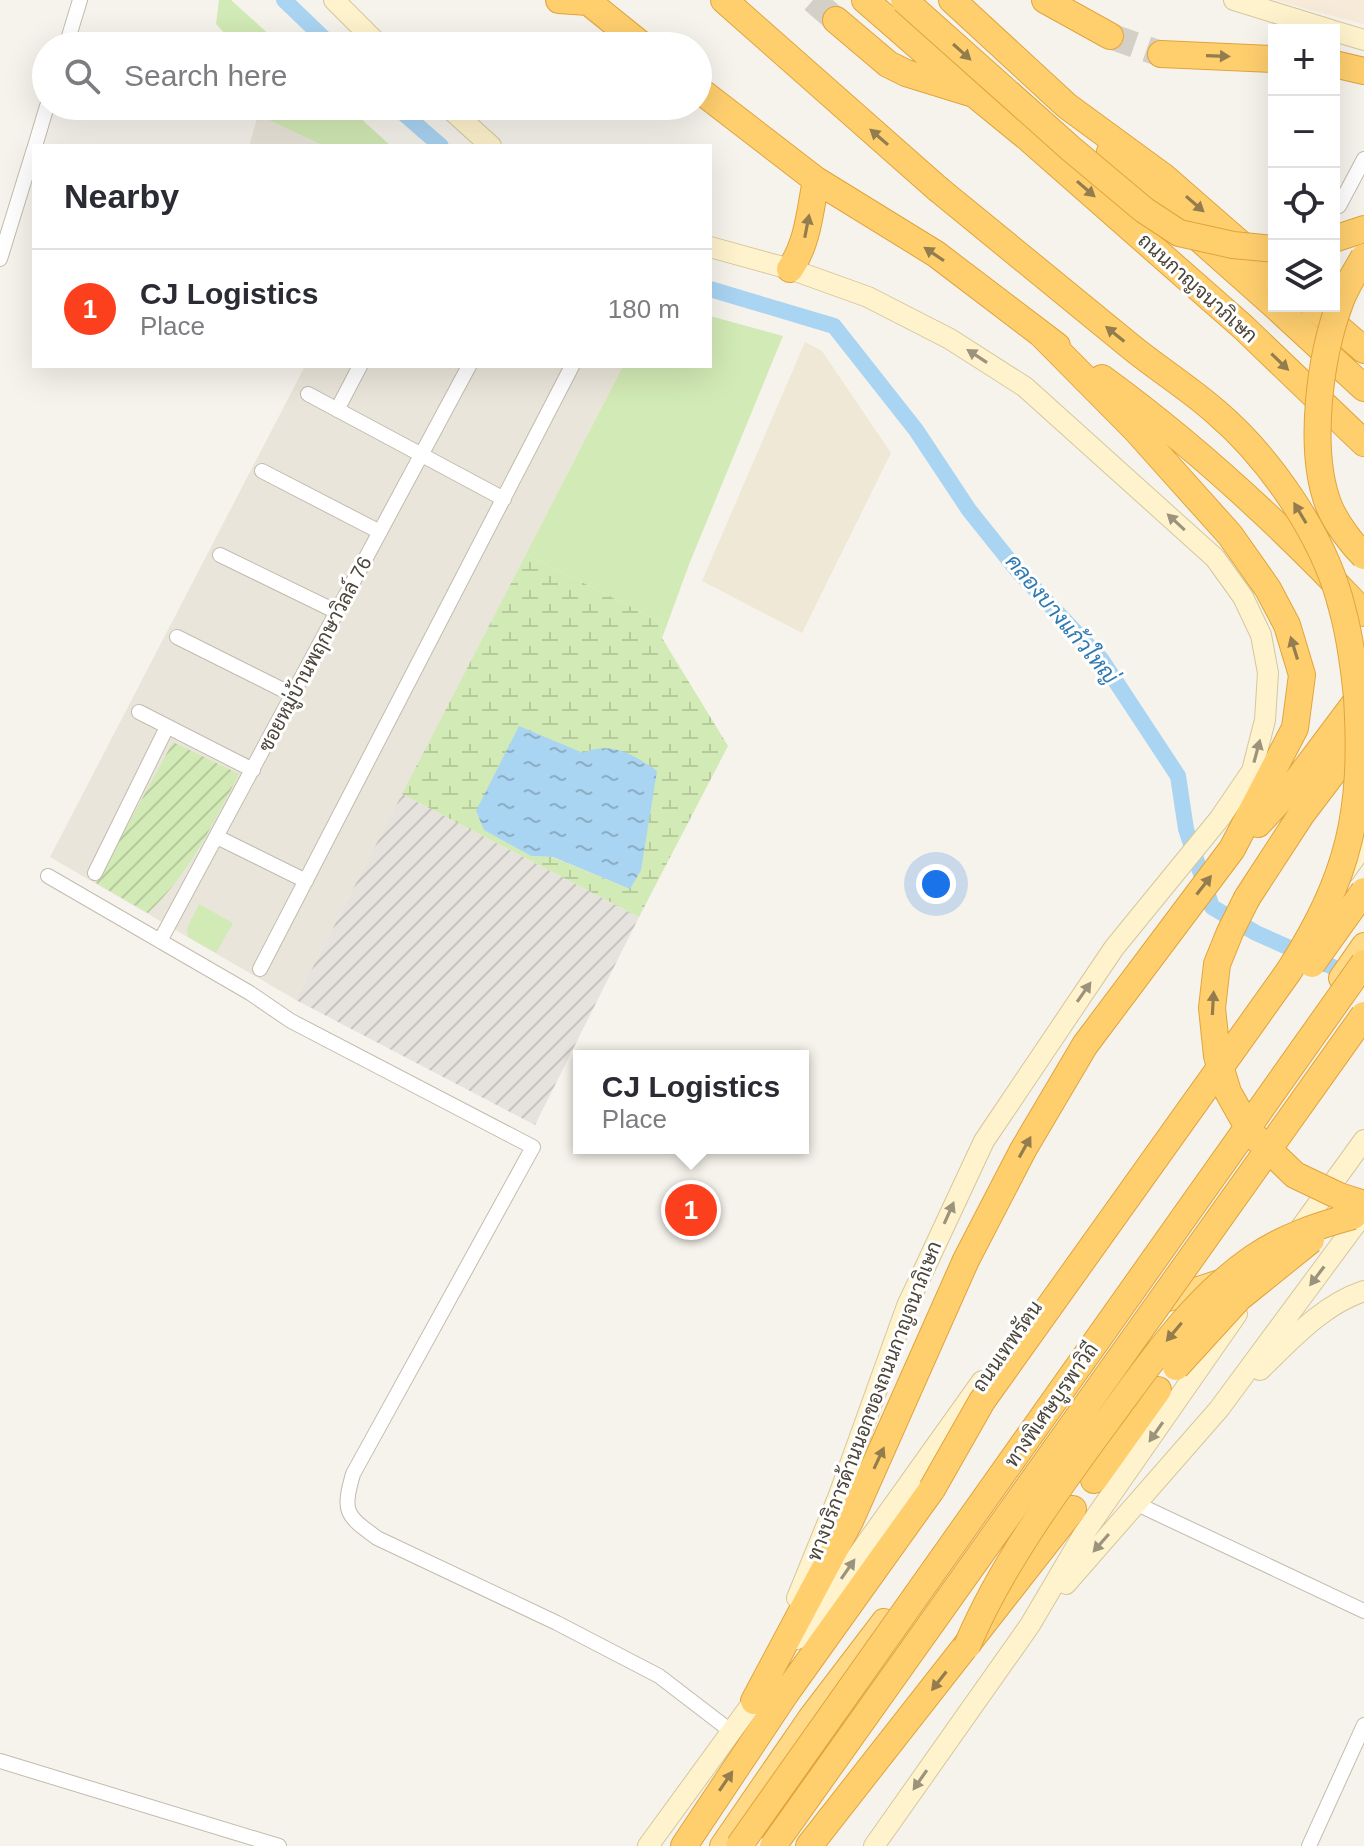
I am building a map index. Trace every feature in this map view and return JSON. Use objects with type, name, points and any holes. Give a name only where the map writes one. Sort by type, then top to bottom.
[{"type":"highway","points":[[559,0],[587,1],[626,32]]},
{"type":"highway","points":[[724,0],[938,189],[1217,413],[1270,469],[1318,543],[1342,607],[1363,748],[1360,803],[1351,848],[1313,934],[982,1401],[932,1489]]},
{"type":"highway","name":"ถนนกาญจนาภิเษก","points":[[865,0],[1243,327],[1364,443]]},
{"type":"highway","points":[[904,0],[1144,210],[1179,233],[1233,245],[1264,266]]},
{"type":"highway","points":[[952,0],[1067,106],[1164,177],[1264,266]]},
{"type":"highway","points":[[1045,0],[1110,36]]},
{"type":"highway","points":[[836,20],[888,64],[906,73],[974,94]]},
{"type":"highway","points":[[1161,54],[1268,59]]},
{"type":"highway","points":[[1340,63],[1364,63]]},
{"type":"highway","points":[[1340,65],[1364,71]]},
{"type":"highway","points":[[712,100],[816,180],[936,254],[1155,416],[1301,546],[1364,613]]},
{"type":"highway","points":[[790,269],[799,256],[804,240],[816,180]]},
{"type":"highway","points":[[1340,237],[1364,229]]},
{"type":"highway","points":[[1364,257],[1341,300],[1327,348],[1320,393],[1318,443],[1329,506],[1354,546],[1364,556]]},
{"type":"highway","points":[[1281,312],[1364,388]]},
{"type":"highway","points":[[1320,312],[1364,350]]},
{"type":"highway","points":[[1042,335],[1136,430],[1230,535],[1268,589],[1287,625],[1302,675],[1295,728],[1232,849]]},
{"type":"highway","points":[[754,1701],[850,1521],[966,1260],[1023,1150],[1085,1045],[1232,849],[1292,787],[1364,691]]},
{"type":"highway","points":[[1361,1212],[1339,1196],[1295,1175],[1251,1133],[1228,1092],[1217,1056],[1212,1008],[1217,964],[1247,898],[1301,815],[1364,732]]},
{"type":"highway","points":[[684,1846],[786,1693],[932,1489],[995,1408],[1364,891]]},
{"type":"highway","points":[[722,1846],[810,1718],[900,1599],[1364,945]]},
{"type":"highway","name":"ทางพิเศษบูรพาวิถี","points":[[739,1846],[1364,963]]},
{"type":"highway","name":"ทางพิเศษบูรพาวิถี","points":[[773,1846],[1364,1015]]},
{"type":"highway","points":[[781,1846],[1364,1023]]},
{"type":"highway","points":[[1176,1367],[1239,1298],[1271,1270],[1305,1244],[1361,1212]]},
{"type":"highway","points":[[967,1646],[998,1585],[1068,1476],[1180,1325],[1224,1280],[1280,1241],[1310,1227],[1361,1212]]},
{"type":"highway","points":[[1168,1299],[1273,1264]]},
{"type":"highway","points":[[1094,1480],[1158,1390]]},
{"type":"highway","points":[[809,1846],[1073,1509]]},
{"type":"main road","points":[[334,0],[366,32]]},
{"type":"main road","points":[[1234,0],[1312,24]]},
{"type":"main road","points":[[1340,32],[1364,40]]},
{"type":"main road","points":[[462,120],[489,144]]},
{"type":"main road","name":"ทางบริการด้านนอกของถนนกาญจนาภิเษก","points":[[712,248],[790,269],[868,297],[950,339],[1025,387],[1215,558],[1243,597],[1261,635],[1268,673],[1265,720],[1252,771],[1171,881],[1114,948],[984,1141],[907,1306],[839,1495],[754,1701]]},
{"type":"main road","name":"ถนนเทพรัตน","points":[[648,1846],[1364,845]]},
{"type":"main road","points":[[874,1846],[1030,1625],[1083,1535],[1364,1140]]},
{"type":"main road","points":[[1219,1409],[1361,1212]]},
{"type":"main road","points":[[1030,1625],[1219,1409],[1307,1324],[1349,1296],[1364,1291]]},
{"type":"street","points":[[70,32],[80,0]]},
{"type":"street","points":[[35,144],[43,120]]},
{"type":"street","points":[[0,259],[32,154]]},
{"type":"street","points":[[1340,204],[1364,159]]},
{"type":"street","points":[[337,410],[359,368]]},
{"type":"street","name":"ซอยหมู่บ้านพฤกษาวิลล์ 76","points":[[160,941],[468,368]]},
{"type":"street","points":[[260,969],[571,368]]},
{"type":"street","points":[[308,394],[504,499]]},
{"type":"street","points":[[262,471],[380,532]]},
{"type":"street","points":[[220,555],[337,612]]},
{"type":"street","points":[[177,637],[293,695]]},
{"type":"street","points":[[139,712],[253,770]]},
{"type":"street","points":[[95,873],[167,727]]},
{"type":"street","points":[[217,837],[306,881]]},
{"type":"street","points":[[48,876],[250,993],[291,1021],[533,1147],[353,1474],[346,1499],[352,1519],[377,1538],[557,1623],[659,1676],[732,1732]]},
{"type":"street","points":[[1135,1503],[1364,1611]]},
{"type":"street","points":[[1309,1846],[1364,1725]]},
{"type":"street","points":[[0,1761],[279,1846]]},
{"type":"shaded area","points":[[1276,0],[1364,0],[1364,24],[1310,10]]},
{"type":"shaded area","points":[[257,120],[269,120],[320,144],[250,144]]},
{"type":"shaded area","points":[[805,342],[822,351],[891,453],[802,633],[702,581]]},
{"type":"shaded area","points":[[304,368],[622,368],[296,1000],[50,857]]},
{"type":"shaded area","points":[[402,794],[639,917],[535,1125],[296,1000]]},
{"type":"green space","points":[[219,0],[231,0],[266,32],[223,32],[216,24]]},
{"type":"green space","points":[[269,120],[362,120],[389,144],[320,144]]},
{"type":"green space","points":[[712,317],[783,336],[662,638],[661,622],[526,554],[622,368],[712,368]]},
{"type":"green space","points":[[526,554],[661,622],[662,638],[728,746],[639,917],[402,794]],"holes":[[[476,812],[630,889],[552,857],[531,856],[485,830]]]},
{"type":"green space","points":[[173,742],[239,774],[188,865],[148,913],[96,883]]},
{"type":"green space","points":[[199,904],[233,923],[216,953],[188,937],[187,928]]},
{"type":"water","points":[[519,726],[583,753],[603,748],[622,751],[657,771],[641,870],[630,889],[553,857],[531,856],[484,830],[476,811]]},
{"type":"waterway","name":"คลองบางแก้วใหญ่","points":[[284,0],[317,32]]},
{"type":"waterway","name":"คลองบางแก้วใหญ่","points":[[411,120],[439,144]]},
{"type":"waterway","name":"คลองบางแก้วใหญ่","points":[[712,290],[834,326],[916,430],[969,510],[1017,570],[1101,659],[1178,776],[1186,829],[1212,907],[1256,933],[1353,976]]},
{"type":"tunnel","points":[[813,0],[836,20]]},
{"type":"tunnel","points":[[1110,36],[1161,54]]},
{"type":"place","name":"CJ Logistics","points":[[691,1210]]}]
